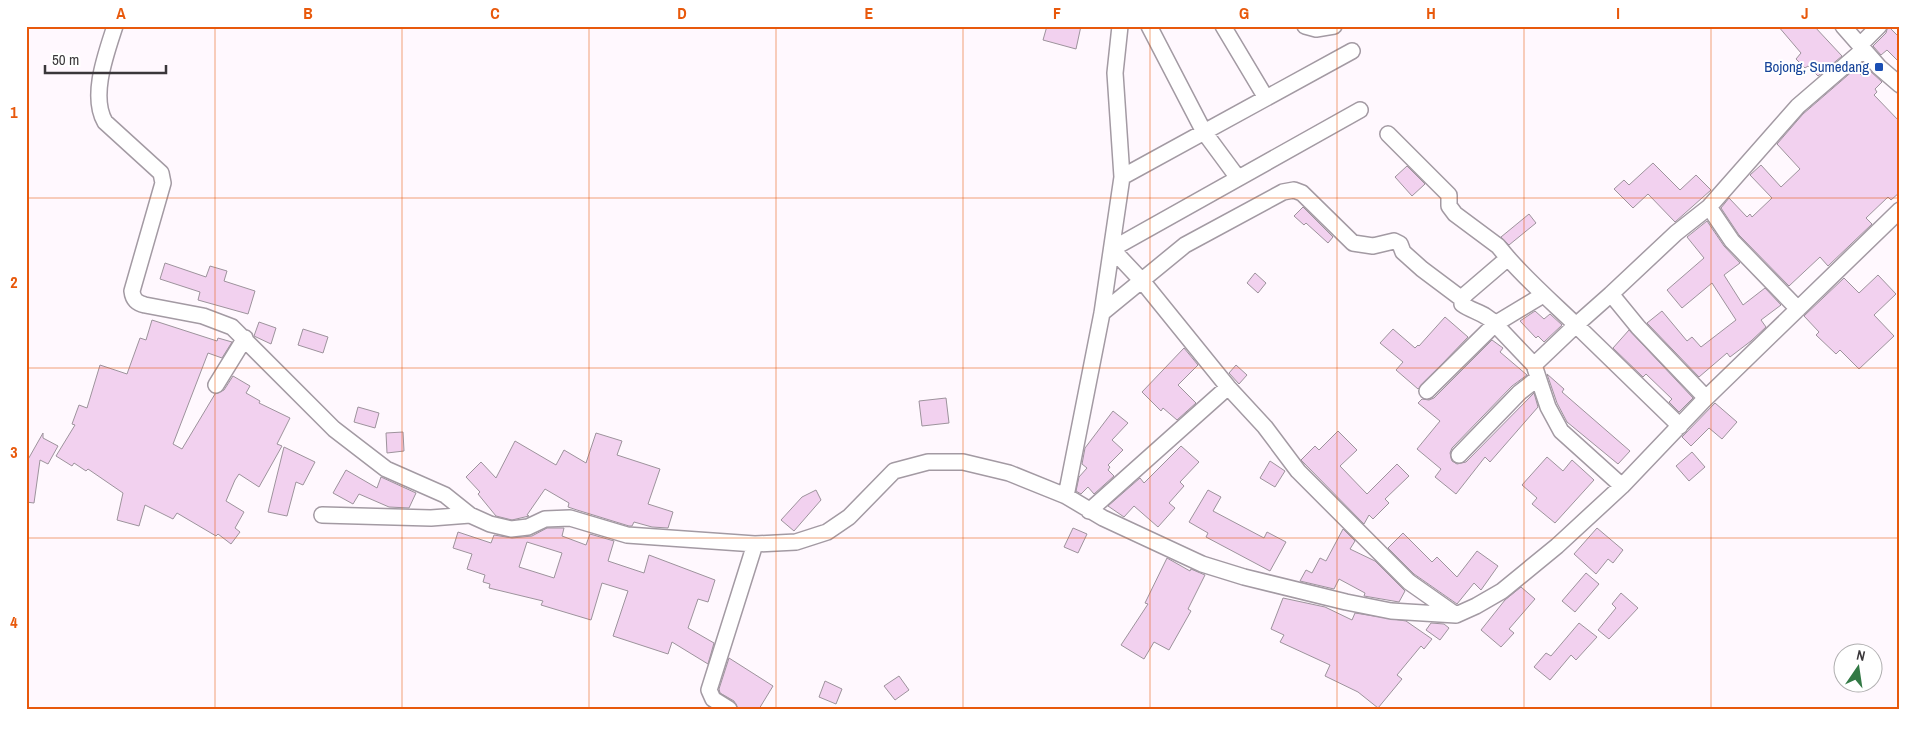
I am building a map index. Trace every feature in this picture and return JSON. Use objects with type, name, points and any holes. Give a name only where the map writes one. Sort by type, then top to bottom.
[{"type":"street","points":[[115,26],[98,99],[99,112],[105,122],[161,173],[164,183],[132,290],[132,298],[145,306],[202,316],[232,327],[334,429],[378,464],[445,494],[470,515],[490,524],[511,529],[528,527],[545,518],[570,518],[627,535],[754,544],[796,542],[827,532],[849,517],[894,471],[928,462],[963,462],[1009,473],[1066,496],[1089,511],[1202,564],[1244,577],[1346,602],[1391,611],[1456,615],[1502,591],[1557,546],[1622,486],[1706,398],[1900,210]]},
{"type":"street","points":[[1066,496],[1102,313],[1122,177],[1115,73],[1120,26]]},
{"type":"street","points":[[1149,26],[1204,132],[1238,178]]},
{"type":"street","points":[[1223,26],[1266,98]]},
{"type":"street","points":[[1305,26],[1316,30],[1334,26]]},
{"type":"street","points":[[1843,26],[1862,48],[1900,85]]},
{"type":"street","points":[[1458,455],[1519,393],[1576,325],[1676,233],[1709,207],[1798,106],[1862,48],[1880,26]]},
{"type":"street","points":[[1122,177],[1352,51]]},
{"type":"street","points":[[1112,249],[1360,110]]},
{"type":"street","points":[[1388,134],[1449,195],[1449,206],[1455,214],[1498,246],[1543,295],[1680,426]]},
{"type":"street","points":[[1102,313],[1143,282],[1185,245],[1233,221],[1276,195],[1294,190],[1302,193],[1353,243],[1373,246],[1394,241],[1400,244],[1403,252],[1462,299],[1462,304],[1469,310],[1486,315],[1536,372],[1561,432],[1622,486]]},
{"type":"street","points":[[1709,207],[1732,241],[1798,309]]},
{"type":"street","points":[[1112,249],[1143,282],[1228,388],[1265,426],[1298,471],[1409,582],[1456,615]]},
{"type":"street","points":[[1462,299],[1508,258]]},
{"type":"street","points":[[1611,294],[1638,327],[1706,398]]},
{"type":"street","points":[[1427,391],[1495,324],[1543,295]]},
{"type":"street","points":[[216,385],[245,338]]},
{"type":"street","points":[[1089,511],[1228,388]]},
{"type":"street","points":[[322,515],[432,518],[470,515]]},
{"type":"street","points":[[729,709],[713,699],[709,690],[754,544]]},
{"type":"building","points":[[1047,26],[1081,26],[1076,49],[1043,40]]},
{"type":"building","points":[[1778,26],[1814,26],[1842,56],[1818,76],[1808,66],[1805,68],[1796,59],[1801,53]]},
{"type":"building","points":[[1888,26],[1900,38],[1900,63],[1887,50],[1881,55],[1873,46],[1886,33]]},
{"type":"building","points":[[1855,69],[1862,76],[1869,70],[1882,82],[1875,89],[1877,92],[1874,95],[1900,122],[1900,192],[1891,200],[1888,197],[1866,218],[1872,224],[1828,266],[1820,257],[1789,286],[1739,235],[1721,208],[1729,198],[1747,217],[1750,214],[1752,217],[1772,198],[1750,175],[1761,165],[1781,187],[1800,169],[1777,144],[1803,114]]},
{"type":"building","points":[[1653,163],[1680,190],[1696,175],[1711,190],[1675,222],[1648,194],[1633,208],[1614,189],[1624,180],[1629,185]]},
{"type":"building","points":[[1407,166],[1425,184],[1412,196],[1395,177]]},
{"type":"building","points":[[1303,207],[1333,237],[1328,243],[1306,223],[1304,225],[1294,216]]},
{"type":"building","points":[[1529,214],[1536,223],[1509,245],[1501,237]]},
{"type":"building","points":[[1707,221],[1724,246],[1740,263],[1724,275],[1743,305],[1765,288],[1781,305],[1761,320],[1766,327],[1751,341],[1730,357],[1727,353],[1699,377],[1647,323],[1662,311],[1687,341],[1692,337],[1701,347],[1736,320],[1712,283],[1682,308],[1667,290],[1704,258],[1687,237]]},
{"type":"building","points":[[165,263],[206,277],[210,266],[227,271],[224,281],[255,291],[248,314],[198,300],[200,292],[160,279]]},
{"type":"building","points":[[1255,273],[1266,283],[1258,293],[1247,283]]},
{"type":"building","points":[[1878,275],[1896,294],[1874,315],[1894,336],[1859,369],[1840,350],[1836,354],[1816,335],[1819,332],[1804,316],[1844,278],[1859,293]]},
{"type":"building","points":[[1535,311],[1544,319],[1550,314],[1562,325],[1544,342],[1538,336],[1536,338],[1520,321]]},
{"type":"building","points":[[1445,317],[1468,337],[1418,389],[1396,370],[1403,362],[1380,343],[1393,329],[1415,348]]},
{"type":"building","points":[[152,320],[217,341],[218,338],[232,342],[222,358],[208,353],[173,444],[182,449],[215,394],[224,390],[233,376],[250,386],[246,393],[260,401],[259,403],[290,418],[277,444],[282,446],[259,487],[239,474],[235,480],[226,501],[244,512],[235,528],[240,532],[231,544],[218,534],[216,536],[177,513],[173,519],[145,505],[139,526],[117,520],[123,493],[88,469],[86,471],[74,463],[72,466],[56,456],[75,425],[72,424],[79,405],[87,408],[100,365],[127,374],[140,338],[146,340]]},
{"type":"building","points":[[259,322],[276,328],[271,344],[254,336]]},
{"type":"building","points":[[303,329],[328,337],[323,353],[298,345]]},
{"type":"building","points":[[1629,330],[1693,398],[1679,412],[1669,402],[1672,399],[1646,374],[1643,377],[1613,348]]},
{"type":"building","points":[[1492,340],[1503,348],[1500,352],[1527,375],[1512,386],[1452,448],[1450,453],[1452,461],[1457,464],[1466,462],[1534,393],[1538,407],[1490,462],[1485,457],[1456,494],[1435,477],[1441,469],[1417,449],[1440,421],[1418,403],[1422,399],[1429,400],[1434,398]]},
{"type":"building","points":[[1184,348],[1198,365],[1178,385],[1196,403],[1177,420],[1163,408],[1161,411],[1142,392]]},
{"type":"building","points":[[1236,365],[1247,375],[1239,384],[1229,373]]},
{"type":"building","points":[[1547,374],[1564,389],[1562,392],[1630,451],[1618,464],[1567,422],[1557,403]]},
{"type":"building","points":[[946,398],[949,423],[922,426],[919,401]]},
{"type":"building","points":[[1715,403],[1737,422],[1722,439],[1709,428],[1691,446],[1682,437]]},
{"type":"building","points":[[358,407],[379,413],[375,428],[354,422]]},
{"type":"building","points":[[1113,411],[1128,423],[1112,440],[1123,450],[1108,465],[1110,467],[1108,470],[1114,476],[1094,494],[1088,487],[1081,494],[1076,491],[1079,477],[1087,468],[1082,464],[1085,448]]},
{"type":"building","points":[[1338,431],[1357,450],[1340,466],[1367,494],[1397,464],[1409,476],[1385,499],[1389,503],[1373,519],[1369,515],[1364,524],[1301,460],[1315,446],[1319,450]]},
{"type":"building","points":[[403,432],[404,451],[387,453],[386,433]]},
{"type":"building","points":[[43,433],[43,438],[58,446],[48,464],[40,460],[34,503],[26,502],[26,463]]},
{"type":"building","points":[[596,433],[622,441],[617,455],[660,469],[648,504],[673,512],[668,528],[652,527],[634,522],[632,526],[629,526],[577,510],[568,507],[569,503],[545,489],[527,515],[529,516],[512,520],[496,516],[478,494],[480,492],[466,477],[481,462],[496,478],[515,441],[556,465],[564,450],[586,463]]},
{"type":"building","points":[[1181,446],[1199,462],[1180,482],[1184,486],[1169,503],[1175,508],[1158,527],[1134,506],[1124,517],[1108,506],[1140,478],[1144,483]]},
{"type":"building","points":[[284,447],[315,462],[303,485],[296,482],[287,516],[268,512]]},
{"type":"building","points":[[1692,452],[1705,467],[1689,481],[1676,466]]},
{"type":"building","points":[[1547,457],[1563,471],[1572,460],[1594,480],[1555,523],[1532,504],[1537,498],[1522,485]]},
{"type":"building","points":[[1270,461],[1285,471],[1275,487],[1260,478]]},
{"type":"building","points":[[346,470],[377,488],[381,477],[416,493],[409,508],[389,507],[359,494],[353,504],[333,493]]},
{"type":"building","points":[[816,490],[821,500],[794,531],[781,520],[802,497]]},
{"type":"building","points":[[1208,490],[1221,497],[1213,511],[1264,538],[1267,532],[1286,542],[1270,571],[1206,537],[1208,533],[1189,522]]},
{"type":"building","points":[[547,528],[564,528],[562,536],[586,545],[590,534],[614,541],[608,561],[644,573],[649,555],[715,580],[708,602],[698,599],[688,628],[714,643],[708,664],[672,642],[668,654],[613,636],[628,591],[602,583],[591,620],[541,605],[543,601],[489,588],[490,584],[483,582],[485,575],[467,569],[472,554],[453,548],[458,532],[491,543],[494,535],[512,538],[532,536]],"holes":[[[527,542],[562,553],[554,578],[519,567]]]},
{"type":"building","points":[[1073,528],[1087,534],[1078,553],[1064,547]]},
{"type":"building","points":[[1597,528],[1623,550],[1613,563],[1608,559],[1596,574],[1574,554]]},
{"type":"building","points":[[1343,529],[1355,541],[1350,549],[1375,561],[1405,591],[1399,602],[1364,596],[1365,593],[1339,579],[1334,589],[1300,581],[1306,570],[1312,573],[1320,558],[1326,561]]},
{"type":"building","points":[[1403,533],[1432,562],[1437,557],[1457,577],[1477,551],[1498,566],[1481,590],[1474,583],[1457,604],[1414,574],[1388,548]]},
{"type":"building","points":[[1167,558],[1190,571],[1191,569],[1205,575],[1188,609],[1191,611],[1169,650],[1154,642],[1144,659],[1121,645],[1148,604],[1145,603]]},
{"type":"building","points":[[1586,573],[1599,584],[1575,612],[1562,601]]},
{"type":"building","points":[[1521,587],[1535,599],[1509,629],[1514,633],[1501,647],[1481,630],[1505,600]]},
{"type":"building","points":[[1621,593],[1638,608],[1609,639],[1598,630],[1616,608],[1612,604]]},
{"type":"building","points":[[1283,598],[1325,607],[1352,620],[1355,613],[1406,621],[1432,639],[1424,649],[1421,646],[1397,675],[1402,679],[1378,708],[1358,692],[1325,676],[1330,665],[1280,642],[1284,635],[1271,629]]},
{"type":"building","points":[[1431,623],[1444,624],[1449,628],[1440,640],[1426,630]]},
{"type":"building","points":[[1579,623],[1597,637],[1576,660],[1571,655],[1550,680],[1534,667],[1546,653],[1551,656]]},
{"type":"building","points":[[729,658],[773,686],[759,709],[738,709],[734,701],[720,693],[719,689]]},
{"type":"building","points":[[899,676],[909,690],[895,700],[884,686]]},
{"type":"building","points":[[825,681],[842,689],[836,704],[819,697]]},
{"type":"place","name":"Bojong, Sumedang","points":[[1879,67]]}]
